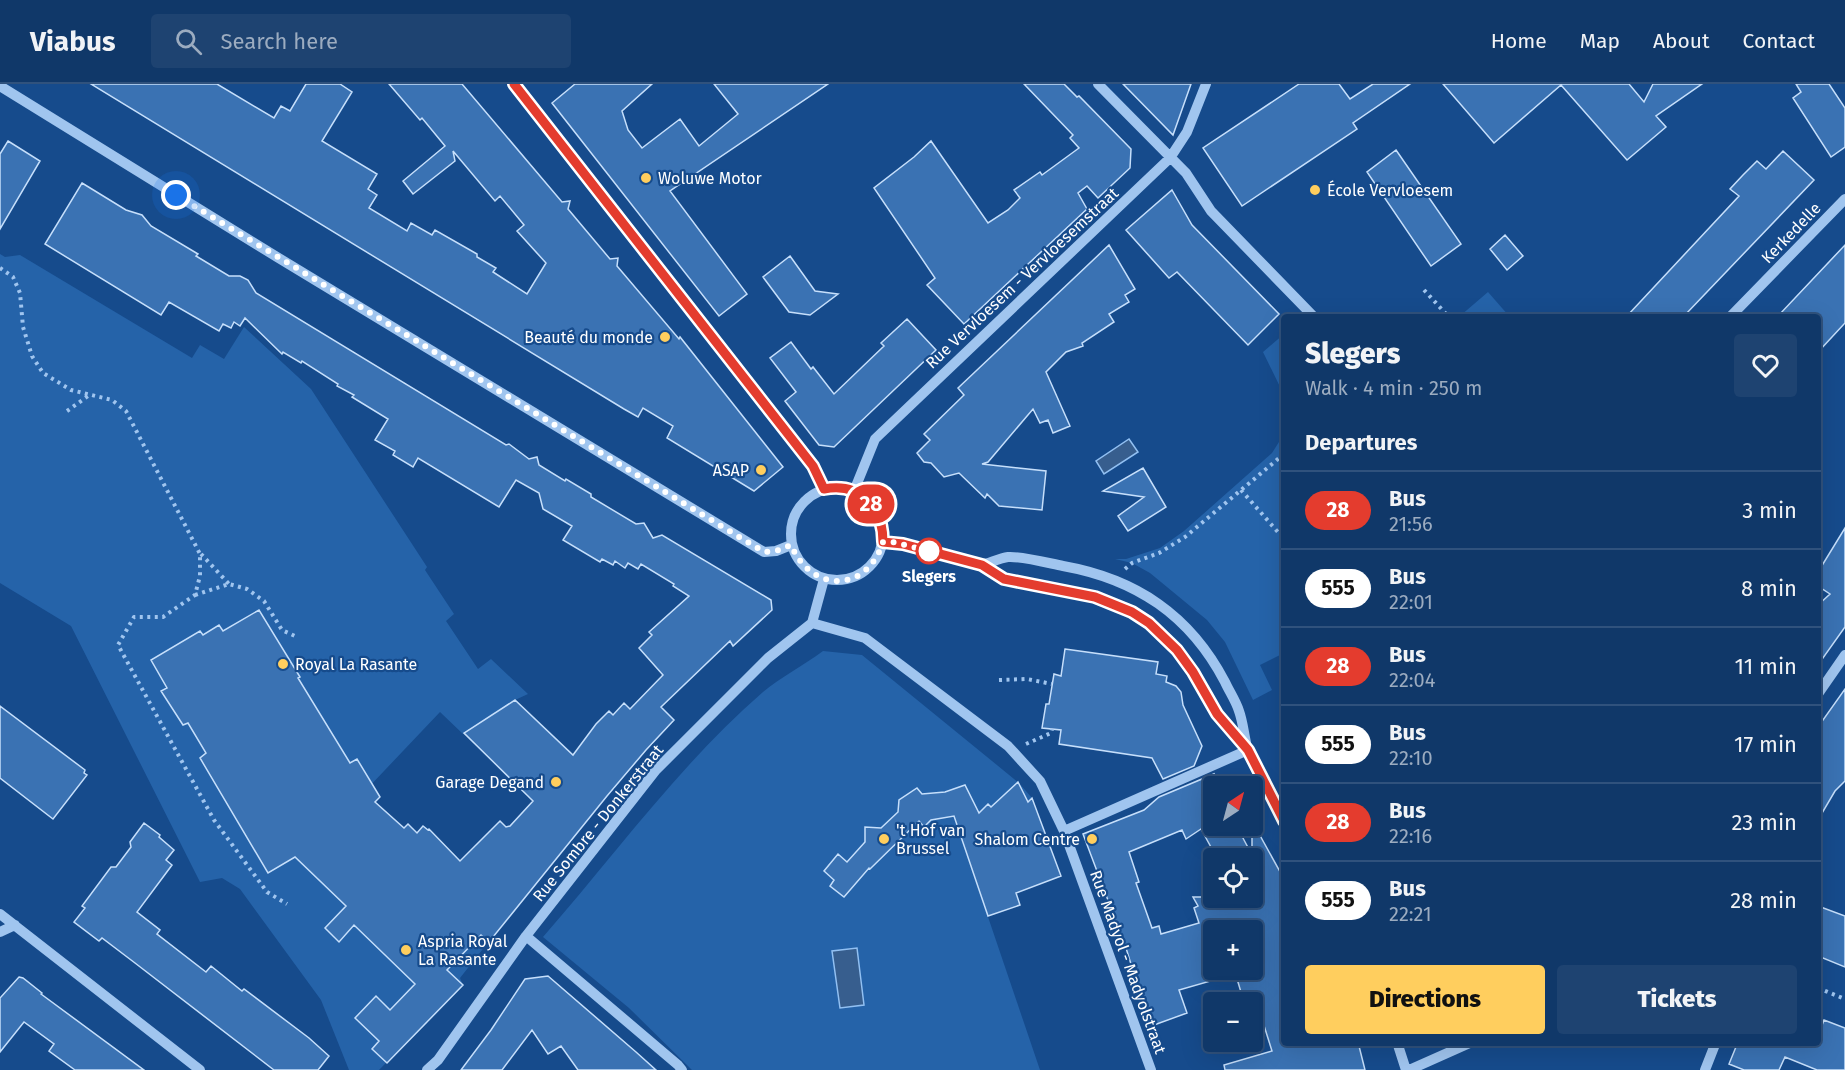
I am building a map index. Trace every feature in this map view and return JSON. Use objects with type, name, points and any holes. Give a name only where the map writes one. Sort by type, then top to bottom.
[{"type":"street","points":[[514,84],[813,466],[824,489]]},
{"type":"street","points":[[1098,84],[1186,173],[1211,212],[1311,314]]},
{"type":"street","name":"Rue Vervloesem - Vervloesemstraat","points":[[854,491],[875,439],[1170,158],[1187,132],[1206,84]]},
{"type":"street","points":[[0,86],[764,552],[776,551],[791,545]]},
{"type":"street","name":"Kerkedelle","points":[[1733,314],[1845,199]]},
{"type":"street","points":[[833,487],[854,491],[873,506],[880,517],[883,542],[875,560],[862,574],[837,581],[824,579],[803,567],[791,545],[790,532],[797,509],[807,499],[824,489],[833,487]]},
{"type":"street","points":[[883,542],[903,544],[982,565],[1004,579],[1095,597],[1132,612],[1149,623],[1177,650],[1193,672],[1217,714],[1248,750],[1281,815]]},
{"type":"street","points":[[982,565],[1008,557],[1077,568],[1112,578],[1136,588],[1155,600],[1191,633],[1218,670],[1239,709],[1248,750]]},
{"type":"street","points":[[812,623],[824,579]]},
{"type":"street","name":"Rue Madyol - Madyolstraat","points":[[812,623],[865,638],[1008,746],[1040,781],[1064,831],[1151,1070]]},
{"type":"street","name":"Rue Sombre - Donkerstraat","points":[[427,1070],[438,1060],[526,936],[656,770],[768,658],[812,623]]},
{"type":"street","points":[[1821,690],[1845,655]]},
{"type":"street","points":[[1064,831],[1248,750]]},
{"type":"street","points":[[0,914],[200,1070]]},
{"type":"street","points":[[0,932],[15,926]]},
{"type":"street","points":[[526,936],[682,1070]]},
{"type":"street","points":[[1398,1046],[1407,1070],[1463,1046]]},
{"type":"street","points":[[1705,1070],[1714,1046]]},
{"type":"path","points":[[0,267],[14,277],[20,293],[23,327],[32,356],[43,373],[71,390],[88,396],[112,400],[126,411],[200,554],[230,584],[247,589],[264,601],[282,630],[297,637]]},
{"type":"path","points":[[1424,290],[1446,314]]},
{"type":"path","points":[[67,411],[88,396]]},
{"type":"path","points":[[1132,563],[1159,554],[1185,537],[1281,457]]},
{"type":"path","points":[[1241,490],[1281,536]]},
{"type":"path","points":[[195,595],[200,576],[200,554]]},
{"type":"path","points":[[230,584],[195,595],[163,617],[134,617],[118,645],[214,820],[267,892],[287,904]]},
{"type":"path","points":[[999,680],[1027,679],[1052,684]]},
{"type":"path","points":[[1028,744],[1051,733],[1052,729]]},
{"type":"path","points":[[1821,989],[1845,999]]},
{"type":"shaded area","name":"Royal La Rasante","points":[[0,254],[5,257],[20,255],[192,358],[200,345],[224,359],[244,327],[311,389],[427,567],[425,570],[454,614],[446,621],[478,669],[491,659],[528,694],[463,734],[440,712],[366,790],[375,802],[501,926],[460,978],[463,985],[379,1070],[349,1070],[321,1000],[240,889],[222,878],[200,882],[71,626],[0,583]]},
{"type":"shaded area","points":[[1488,292],[1507,314],[1462,314]]},
{"type":"shaded area","points":[[1281,337],[1281,389],[1263,352]]},
{"type":"shaded area","points":[[1129,439],[1138,452],[1104,474],[1096,461]]},
{"type":"shaded area","points":[[1281,439],[1281,654],[1260,665],[1272,690],[1253,700],[1225,642],[1207,620],[1150,573],[1132,563],[1115,559],[1126,559],[1160,548],[1184,531],[1272,453]]},
{"type":"shaded area","name":"'t Hof van Brussel","points":[[823,651],[862,655],[1019,783],[1032,798],[968,858],[1040,1070],[692,1070],[629,1008],[543,937],[675,780],[732,720],[777,681]]},
{"type":"shaded area","points":[[857,948],[864,1005],[840,1008],[832,951]]},
{"type":"building","points":[[91,84],[217,84],[274,118],[281,106],[290,111],[306,84],[340,84],[352,92],[322,141],[377,174],[368,189],[377,195],[369,208],[407,231],[411,223],[432,235],[435,230],[477,254],[477,257],[496,268],[493,272],[527,294],[546,263],[517,231],[524,225],[500,196],[495,201],[453,151],[455,161],[413,194],[403,181],[445,146],[389,84],[462,84],[562,202],[570,201],[568,209],[610,259],[618,258],[617,266],[679,339],[680,337],[783,467],[754,491],[667,438],[673,426],[643,408],[638,417],[624,409]]},
{"type":"building","points":[[575,84],[652,84],[622,111],[628,130],[642,148],[680,119],[699,146],[738,114],[714,84],[828,84],[670,191],[747,294],[719,316],[552,103]]},
{"type":"building","points":[[1024,84],[1064,84],[1077,97],[1079,96],[1131,149],[1130,168],[1098,198],[1087,186],[1078,193],[1087,209],[964,324],[927,285],[935,278],[874,188],[931,141],[988,223],[1008,210],[1020,198],[1014,190],[1040,172],[1042,175],[1079,148],[1070,138],[1073,135]]},
{"type":"building","points":[[1123,84],[1191,84],[1173,135]]},
{"type":"building","points":[[1299,84],[1339,84],[1350,99],[1373,84],[1410,84],[1353,123],[1357,129],[1242,206],[1203,148]]},
{"type":"building","points":[[1443,84],[1629,84],[1644,102],[1653,84],[1702,84],[1656,116],[1666,127],[1627,160],[1561,85],[1494,143]]},
{"type":"building","points":[[1796,84],[1829,84],[1845,108],[1845,147],[1831,157],[1793,98],[1801,92]]},
{"type":"building","points":[[8,141],[40,161],[0,229],[0,154]]},
{"type":"building","points":[[1396,150],[1461,244],[1431,266],[1367,172]]},
{"type":"building","points":[[1783,151],[1814,180],[1686,314],[1629,314],[1739,196],[1730,189],[1743,175],[1757,161],[1766,169]]},
{"type":"building","points":[[82,183],[126,210],[142,215],[151,226],[229,276],[240,276],[248,280],[256,293],[506,445],[509,444],[529,459],[537,457],[539,465],[591,494],[591,497],[636,524],[644,523],[653,538],[662,535],[771,600],[772,610],[733,646],[730,641],[661,707],[674,720],[607,796],[489,942],[481,935],[447,970],[463,985],[387,1063],[372,1049],[379,1041],[355,1018],[376,996],[390,1010],[415,984],[354,925],[339,942],[325,928],[346,906],[295,857],[268,873],[200,758],[206,753],[188,723],[183,725],[161,691],[167,688],[151,660],[200,631],[203,635],[219,625],[223,631],[259,610],[350,763],[357,759],[380,797],[375,802],[404,828],[408,824],[417,833],[423,826],[429,829],[460,861],[500,821],[506,827],[510,826],[533,801],[464,733],[515,700],[573,755],[596,724],[609,711],[613,715],[624,703],[630,709],[663,675],[639,648],[652,635],[649,632],[689,596],[641,564],[638,569],[628,563],[625,568],[615,561],[613,565],[602,559],[600,562],[563,540],[572,526],[543,509],[539,493],[516,480],[499,507],[418,458],[413,467],[393,455],[395,451],[375,440],[388,419],[352,397],[354,395],[302,361],[301,363],[283,352],[282,354],[245,318],[240,326],[234,322],[231,328],[223,324],[219,331],[169,302],[161,315],[45,244]]},
{"type":"building","points":[[1172,190],[1192,225],[1279,314],[1248,345],[1177,272],[1169,278],[1126,230]]},
{"type":"building","points":[[1505,235],[1523,256],[1507,270],[1490,249]]},
{"type":"building","points":[[1109,245],[1135,289],[1125,295],[1129,302],[1109,314],[1114,322],[1082,343],[1083,346],[1066,352],[1046,372],[1070,426],[1053,433],[1048,420],[1040,423],[1033,409],[988,462],[982,464],[1046,471],[1042,510],[999,506],[987,494],[985,498],[959,473],[944,477],[931,463],[924,462],[917,453],[930,440],[924,434],[964,395],[958,388]]},
{"type":"building","points":[[1845,245],[1845,323],[1821,349],[1821,314],[1780,314]]},
{"type":"building","points":[[790,256],[815,291],[838,294],[810,315],[789,312],[763,277]]},
{"type":"building","points":[[907,319],[936,350],[834,447],[819,445],[785,401],[796,392],[770,358],[791,342],[834,394],[884,346],[881,343]]},
{"type":"building","points":[[1143,468],[1166,507],[1128,531],[1118,516],[1144,497],[1103,491]]},
{"type":"building","points":[[1845,528],[1845,627],[1821,661],[1821,602],[1830,594],[1821,588],[1821,567]]},
{"type":"building","points":[[1065,649],[1158,662],[1156,674],[1167,676],[1166,682],[1176,686],[1181,692],[1183,705],[1202,746],[1194,766],[1163,779],[1152,758],[1059,744],[1061,730],[1042,728],[1054,674],[1061,676]]},
{"type":"building","points":[[1845,689],[1845,781],[1835,791],[1821,815],[1821,723]]},
{"type":"building","points":[[0,706],[85,770],[84,773],[87,775],[53,819],[0,778]]},
{"type":"building","points":[[1203,779],[1203,833],[1201,829],[1186,839],[1182,830],[1129,852],[1139,882],[1136,883],[1152,928],[1159,926],[1161,934],[1199,923],[1194,908],[1198,906],[1193,897],[1203,897],[1203,908],[1263,908],[1263,848],[1252,848],[1252,836],[1260,836],[1281,874],[1281,1046],[1359,1046],[1365,1070],[1225,1070],[1224,1065],[1272,1051],[1263,1022],[1263,992],[1241,992],[1237,980],[1263,980],[1263,920],[1203,920],[1203,980],[1214,980],[1179,990],[1187,1013],[1154,1025],[1083,834],[1144,810],[1159,797]]},
{"type":"building","points":[[1018,782],[1028,802],[1032,798],[1061,876],[1016,893],[1020,905],[988,916],[954,816],[931,820],[924,827],[919,821],[869,868],[844,897],[830,886],[834,880],[824,871],[838,854],[847,862],[865,842],[865,827],[881,828],[898,812],[899,800],[917,788],[922,794],[945,792],[965,785],[979,813],[988,804],[991,807]]},
{"type":"building","points":[[144,823],[174,850],[166,860],[172,865],[137,912],[160,930],[157,934],[206,972],[211,966],[309,1038],[329,1056],[318,1070],[274,1070],[102,938],[99,941],[74,922],[85,908],[82,906],[111,867],[116,867],[131,847],[130,842]]},
{"type":"building","points":[[1205,836],[1242,836],[1248,848],[1211,848]]},
{"type":"building","points":[[1821,907],[1845,916],[1845,967],[1821,957]]},
{"type":"building","points":[[548,976],[656,1070],[578,1070],[561,1046],[548,1054],[532,1030],[502,1070],[461,1070],[525,979]]},
{"type":"building","points":[[19,977],[144,1070],[75,1070],[49,1051],[54,1044],[24,1022],[0,1052],[0,998]]},
{"type":"building","points":[[1824,1020],[1845,1028],[1845,1070],[1817,1070],[1785,1057],[1779,1070],[1744,1070],[1729,1064],[1736,1046],[1821,1046],[1821,1028]]},
{"type":"bus line","name":"28","points":[[514,84],[813,466],[824,489],[833,487],[854,491],[864,497],[880,517],[883,542],[903,544],[982,565],[1004,579],[1095,597],[1116,604],[1149,623],[1177,650],[1193,672],[1217,714],[1248,750],[1281,815]]},
{"type":"place","name":"Woluwe Motor","points":[[646,178]]},
{"type":"place","name":"École Vervloesem","points":[[1315,190]]},
{"type":"place","name":"Beauté du monde","points":[[665,337]]},
{"type":"place","name":"ASAP","points":[[761,470]]},
{"type":"place","name":"Slegers","points":[[929,551]]},
{"type":"place","name":"Royal La Rasante","points":[[283,664]]},
{"type":"place","name":"Garage Degand","points":[[556,782]]},
{"type":"place","name":"'t Hof van Brussel","points":[[884,839]]},
{"type":"place","name":"Shalom Centre","points":[[1092,839]]},
{"type":"place","name":"Aspria Royal La Rasante","points":[[406,950]]},
{"type":"route","points":[[176,195],[764,552],[776,551],[791,545],[803,567],[824,579],[837,581],[862,574],[872,565],[883,542],[893,542],[932,552],[929,551]]}]
